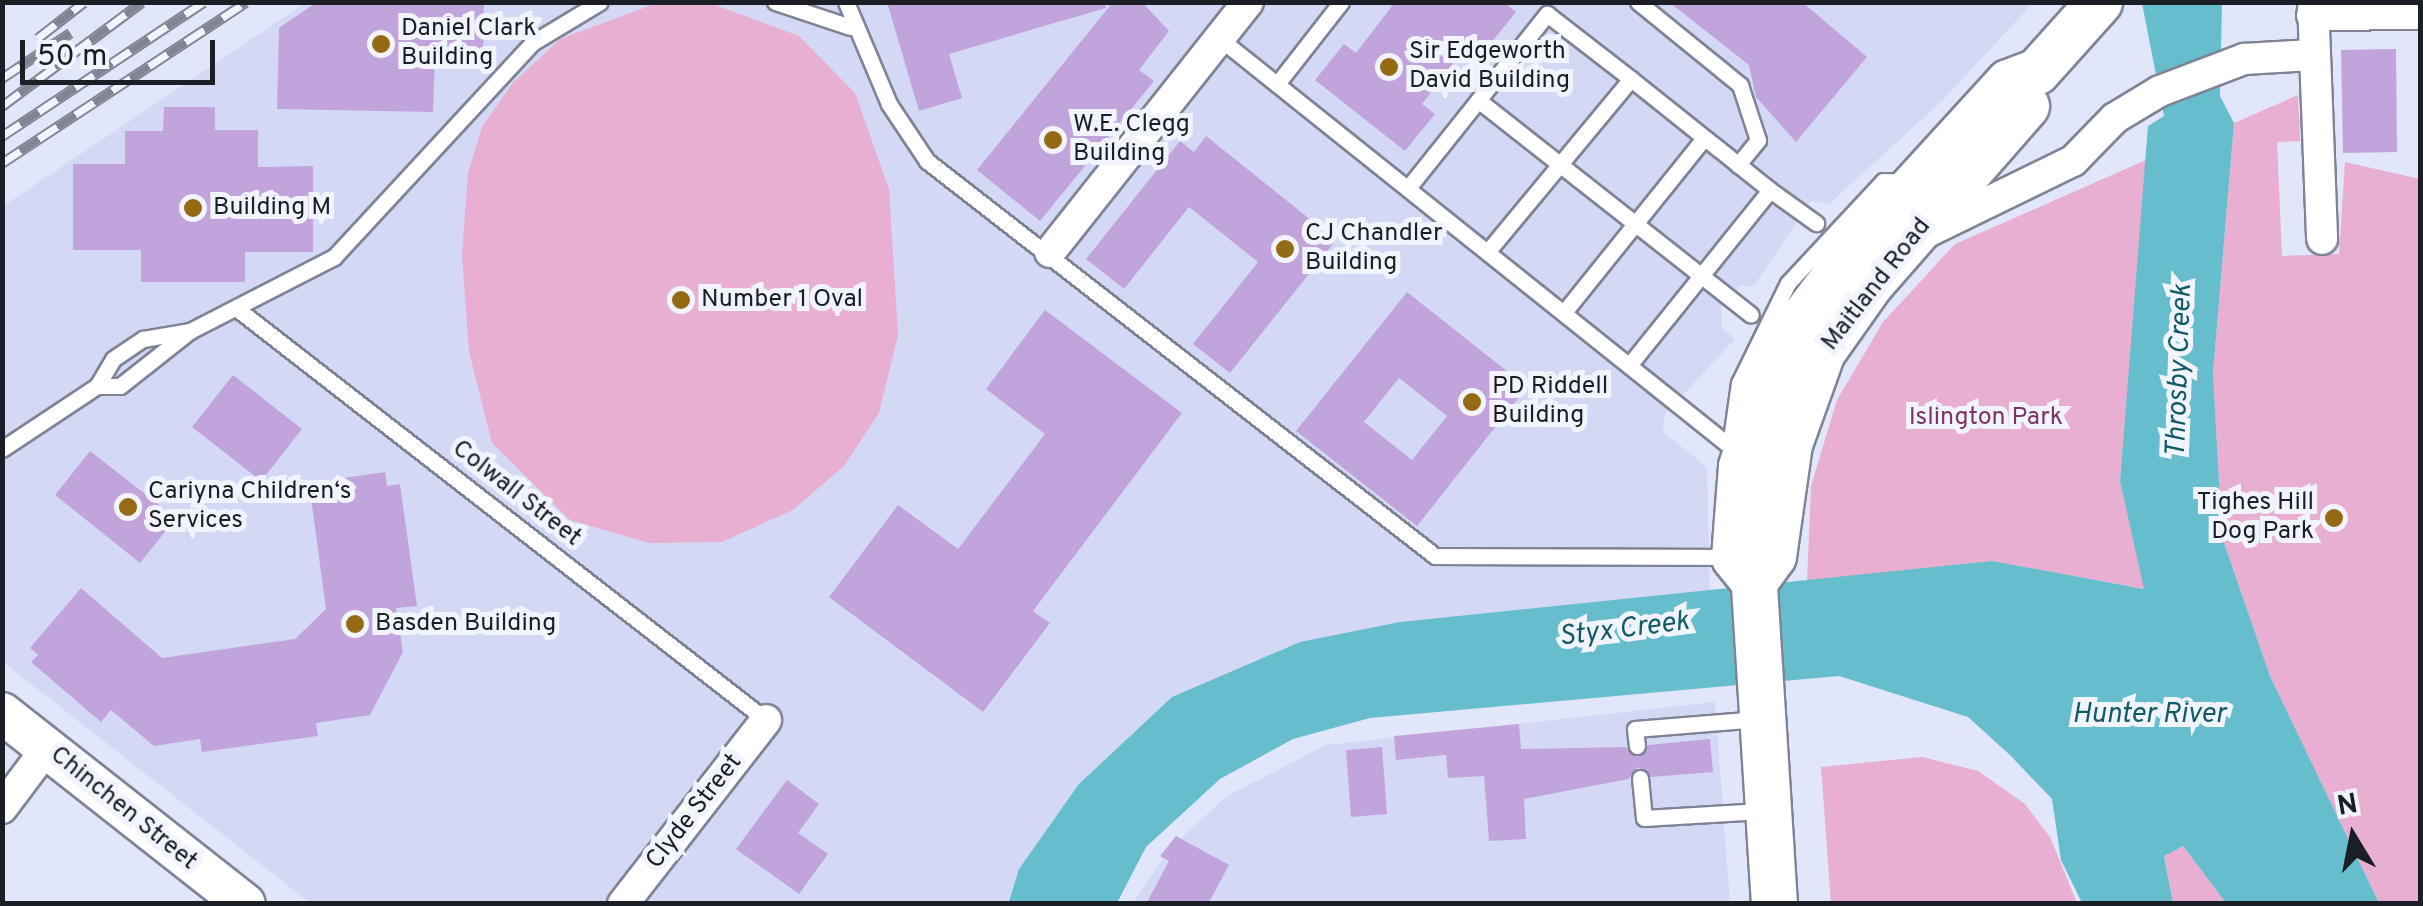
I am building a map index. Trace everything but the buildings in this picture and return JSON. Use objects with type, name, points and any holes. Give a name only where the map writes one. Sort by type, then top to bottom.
[{"type":"main road","name":"Maitland Road","points":[[1774,904],[1737,457],[1795,328],[1913,182],[2008,82],[2037,72],[2100,2]]},
{"type":"main road","name":"Maitland Road","points":[[1744,570],[1772,556],[1782,476],[1811,375],[1854,306],[2033,98],[2037,72]]},
{"type":"street","points":[[1050,252],[1248,2]]},
{"type":"street","points":[[2322,238],[2313,9],[2420,14]]},
{"type":"street","points":[[1907,242],[2073,160],[2115,118],[2160,91],[2244,58],[2312,55]]},
{"type":"street","name":"Chinchen Street","points":[[2,713],[244,904]]},
{"type":"street","name":"Clyde Street","points":[[623,904],[766,720]]},
{"type":"street","points":[[2,808],[47,748]]},
{"type":"lane","points":[[97,386],[120,386],[190,331],[334,257],[372,225],[532,43],[600,2]]},
{"type":"lane","points":[[775,2],[850,27]]},
{"type":"lane","points":[[846,2],[850,27],[928,161],[1001,225],[1050,252],[1270,434],[1434,556],[1744,570]]},
{"type":"lane","points":[[1277,84],[1341,2]]},
{"type":"lane","points":[[1638,2],[1740,85],[1758,120],[1758,140],[1738,165]]},
{"type":"lane","points":[[1408,188],[1547,14],[1816,224]]},
{"type":"lane","points":[[1219,38],[1631,363],[1737,457]]},
{"type":"lane","points":[[1488,251],[1630,79]]},
{"type":"lane","points":[[1478,100],[1751,315]]},
{"type":"lane","points":[[1565,312],[1704,138]]},
{"type":"lane","points":[[1631,363],[1770,190]]},
{"type":"lane","name":"Colwall Street","points":[[236,308],[766,720]]},
{"type":"lane","points":[[2,449],[97,386],[113,359],[143,339],[190,331]]},
{"type":"lane","points":[[1637,746],[1635,729],[1759,702]]},
{"type":"lane","points":[[1640,778],[1644,818],[1766,811]]},
{"type":"shaded area","points":[[305,3],[2033,3],[1942,101],[1829,204],[1811,201],[1753,287],[1741,285],[1721,308],[1722,328],[1735,339],[1665,414],[1663,432],[1707,467],[1710,593],[1400,622],[1019,869],[1007,903],[310,903],[3,662],[2,207]]},
{"type":"shaded area","points":[[1715,702],[1730,903],[1132,904],[1170,848],[1227,796],[1327,745]]},
{"type":"green space","name":"Number 1 Oval","points":[[660,2],[710,3],[799,36],[855,93],[889,189],[898,335],[879,413],[844,466],[793,510],[722,542],[649,543],[570,520],[492,443],[469,352],[462,255],[468,173],[482,127],[512,84],[560,39]]},
{"type":"green space","points":[[2298,95],[2300,141],[2277,142],[2282,256],[2339,254],[2345,162],[2420,179],[2420,903],[2379,903],[2270,676],[2222,537],[2213,373],[2234,123]]},
{"type":"green space","name":"Islington Park","points":[[2146,160],[2120,481],[2145,589],[1991,561],[1807,582],[1811,486],[1837,400],[1883,322],[1955,244]]},
{"type":"green space","points":[[1922,757],[1978,771],[2025,804],[2050,837],[2077,903],[1831,903],[1821,767]]},
{"type":"green space","points":[[2183,846],[2226,903],[2173,903],[2164,855]]},
{"type":"water","name":"Hunter River","points":[[2142,3],[2222,3],[2220,96],[2234,123],[2213,373],[2222,537],[2270,676],[2379,903],[2226,903],[2183,846],[2164,856],[2173,903],[2082,903],[2061,860],[2052,799],[2010,755],[1968,717],[1839,676],[1370,718],[1293,739],[1220,779],[1146,847],[1117,903],[1008,904],[1019,869],[1079,784],[1172,697],[1300,642],[1400,622],[1992,561],[2144,589],[2120,481],[2148,126],[2164,116]]},
{"type":"railway","points":[[38,38],[84,2]]},
{"type":"railway","points":[[2,106],[142,2]]},
{"type":"railway","points":[[2,136],[204,2]]},
{"type":"railway","points":[[2,163],[246,2]]},
{"type":"railway","points":[[2,78],[70,33]]},
{"type":"place","name":"Daniel Clark Building","points":[[381,44]]},
{"type":"place","name":"Sir Edgeworth David Building","points":[[1389,67]]},
{"type":"place","name":"W.E. Clegg Building","points":[[1053,140]]},
{"type":"place","name":"Building M","points":[[193,208]]},
{"type":"place","name":"CJ Chandler Building","points":[[1285,249]]},
{"type":"place","name":"Number 1 Oval","points":[[681,300]]},
{"type":"place","name":"PD Riddell Building","points":[[1472,402]]},
{"type":"place","name":"Cariyna Children‘s Services","points":[[128,507]]},
{"type":"place","name":"Tighes Hill Dog Park","points":[[2334,518]]},
{"type":"place","name":"Basden Building","points":[[355,624]]},
{"type":"water label","name":"Throsby Creek","points":[[2180,371]]},
{"type":"water label","name":"Styx Creek","points":[[1624,630]]}]
